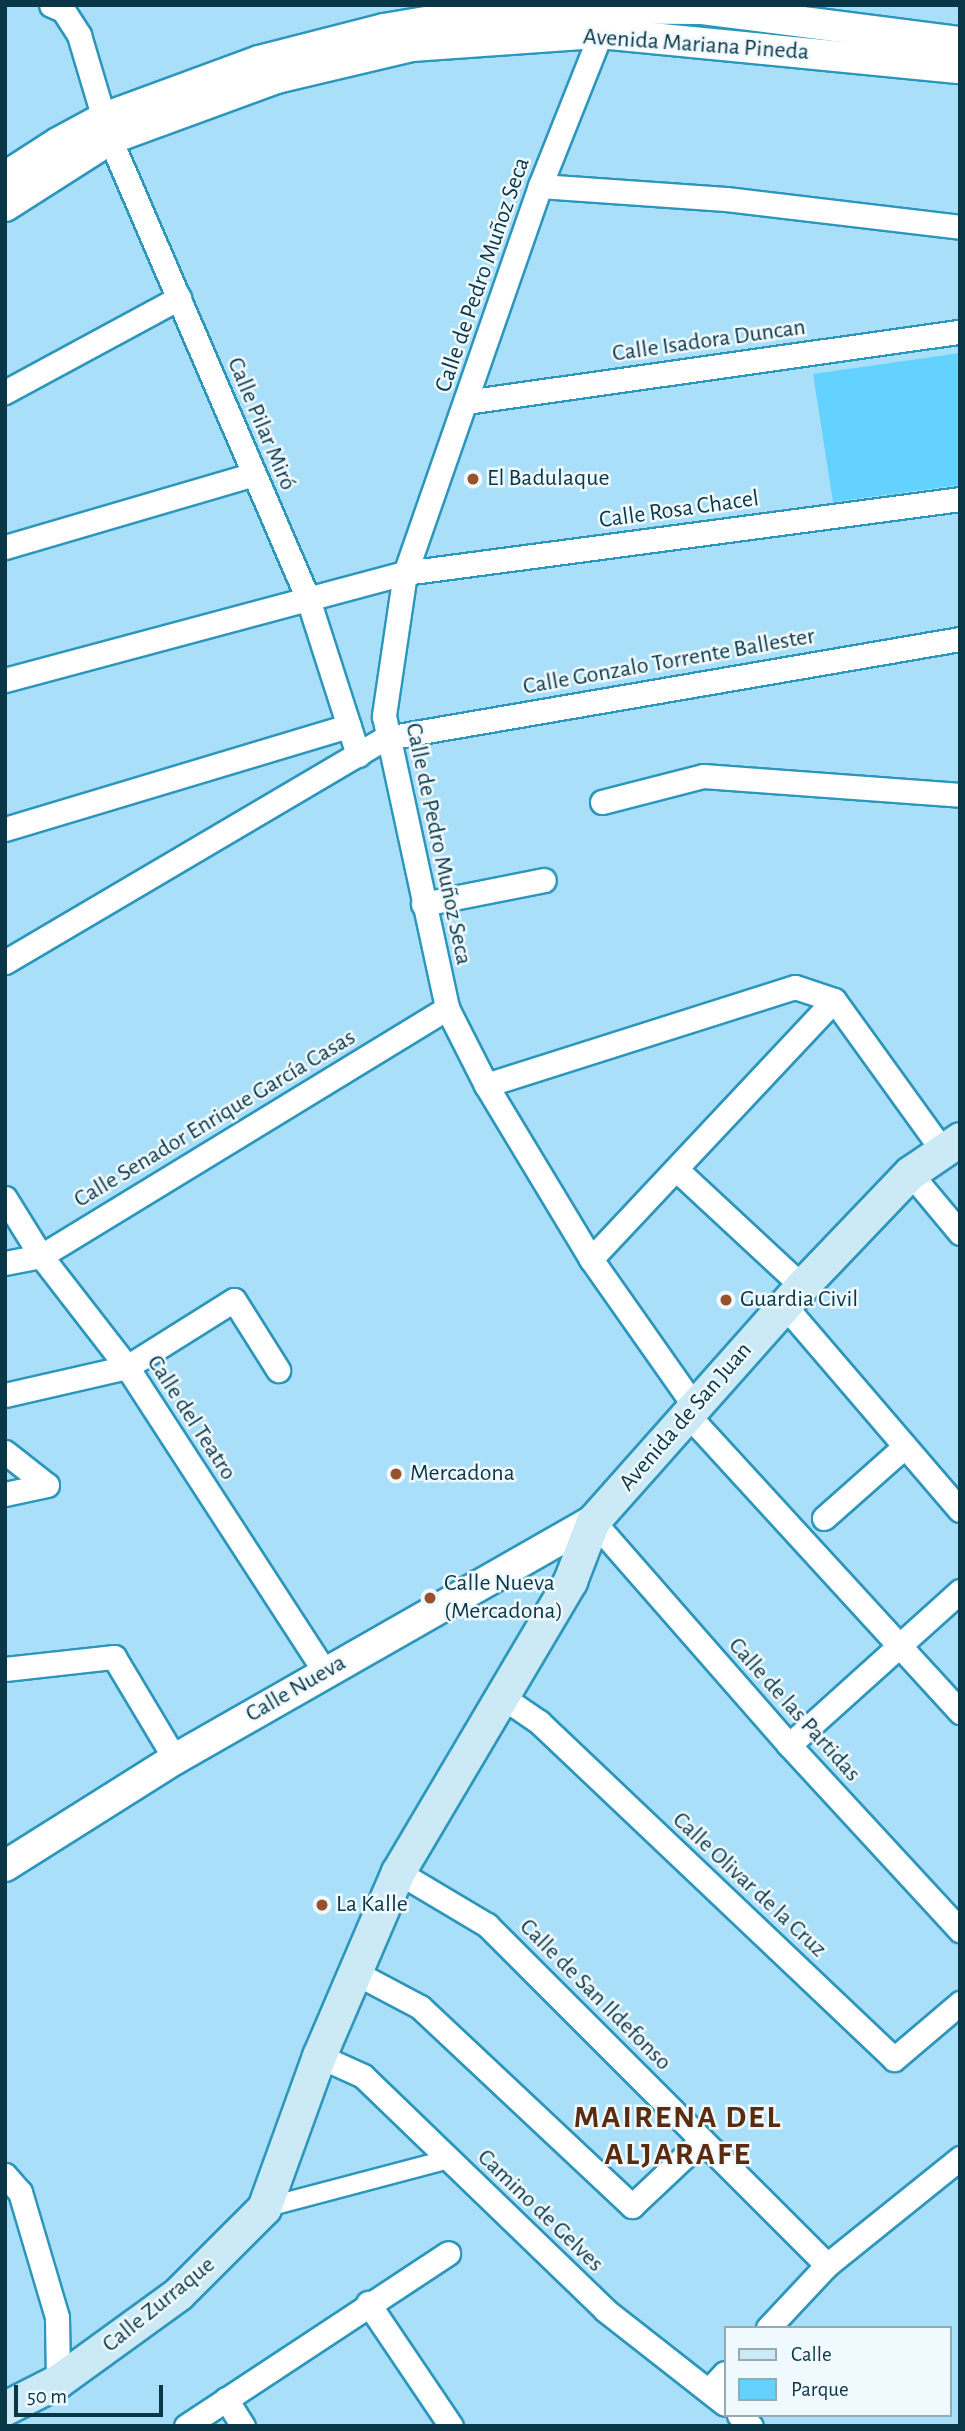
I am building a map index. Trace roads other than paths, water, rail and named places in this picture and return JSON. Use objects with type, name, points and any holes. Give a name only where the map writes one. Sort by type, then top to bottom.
[{"type":"main road","name":"Avenida de San Juan","points":[[593,1521],[793,1295],[910,1173],[951,1144]]},
{"type":"main road","points":[[264,2208],[319,2056],[398,1872],[570,1581],[593,1521]]},
{"type":"main road","name":"Calle Zurraque","points":[[5,2408],[58,2381],[178,2294],[264,2208]]},
{"type":"street","name":"Calle Pilar Miró","points":[[51,5],[63,10],[79,35],[107,128],[308,599],[358,755]]},
{"type":"street","name":"Avenida Mariana Pineda","points":[[5,177],[58,143],[107,128],[259,61],[384,29],[473,14],[541,8],[608,15],[960,68]]},
{"type":"street","name":"Avenida Mariana Pineda","points":[[608,15],[702,9],[960,42]]},
{"type":"street","name":"Calle de Pedro Muñoz Seca","points":[[608,15],[540,186],[405,573],[384,716],[386,738],[447,1009],[486,1085],[591,1259],[692,1410],[960,1712]]},
{"type":"street","name":"Avenida Mariana Pineda","points":[[5,206],[107,128]]},
{"type":"street","points":[[540,186],[726,200],[960,227]]},
{"type":"street","points":[[5,392],[179,298]]},
{"type":"street","name":"Calle Isadora Duncan","points":[[466,402],[960,332]]},
{"type":"street","points":[[5,547],[254,474]]},
{"type":"street","name":"Calle Rosa Chacel","points":[[5,680],[405,573],[960,499]]},
{"type":"street","name":"Calle Gonzalo Torrente Ballester","points":[[386,738],[960,639]]},
{"type":"street","points":[[5,829],[348,726]]},
{"type":"street","points":[[5,962],[386,738]]},
{"type":"street","points":[[602,802],[703,776],[960,795]]},
{"type":"street","points":[[423,904],[544,880]]},
{"type":"street","points":[[486,1085],[795,987],[834,1000],[951,1144]]},
{"type":"street","points":[[591,1259],[834,1000]]},
{"type":"street","name":"Calle Senador Enrique García Casas","points":[[5,1263],[41,1256],[447,1009]]},
{"type":"street","points":[[677,1170],[793,1295],[905,1446],[960,1510]]},
{"type":"street","points":[[910,1173],[960,1233]]},
{"type":"street","name":"Calle del Teatro","points":[[5,1198],[41,1256],[127,1367],[325,1672]]},
{"type":"street","points":[[5,1395],[127,1367],[234,1300],[278,1370]]},
{"type":"street","points":[[824,1517],[905,1446]]},
{"type":"street","points":[[5,1452],[47,1485],[5,1494]]},
{"type":"street","name":"Calle Nueva","points":[[5,1866],[175,1759],[593,1521]]},
{"type":"street","name":"Calle de las Partidas","points":[[593,1521],[789,1745],[960,1930]]},
{"type":"street","points":[[547,1547],[559,1559],[577,1564]]},
{"type":"street","points":[[789,1745],[960,1591]]},
{"type":"street","points":[[5,1669],[114,1657],[175,1759]]},
{"type":"street","name":"Calle Olivar de la Cruz","points":[[501,1696],[539,1722],[894,2059],[960,2003]]},
{"type":"street","name":"Calle de San Ildefonso","points":[[398,1872],[487,1925],[827,2266]]},
{"type":"street","points":[[354,1972],[420,2007],[632,2206],[702,2140]]},
{"type":"street","name":"Camino de Gelves","points":[[319,2056],[363,2076],[605,2310],[717,2397]]},
{"type":"street","points":[[770,2326],[827,2266],[960,2158]]},
{"type":"street","points":[[264,2208],[449,2159]]},
{"type":"street","points":[[5,2175],[20,2192],[57,2317],[58,2381]]},
{"type":"street","points":[[186,2426],[368,2303],[448,2253]]},
{"type":"street","points":[[368,2303],[451,2426]]},
{"type":"street","points":[[717,2397],[724,2375]]},
{"type":"street","points":[[226,2399],[243,2426]]},
{"type":"place","name":"El Badulaque","points":[[473,479]]},
{"type":"place","name":"Guardia Civil","points":[[726,1300]]},
{"type":"place","name":"Mercadona","points":[[396,1474]]},
{"type":"place","name":"Calle Nueva (Mercadona)","points":[[430,1598]]},
{"type":"place","name":"La Kalle","points":[[322,1905]]},
{"type":"district","name":"MAIRENA DEL ALJARAFE","points":[[678,2136]]}]
